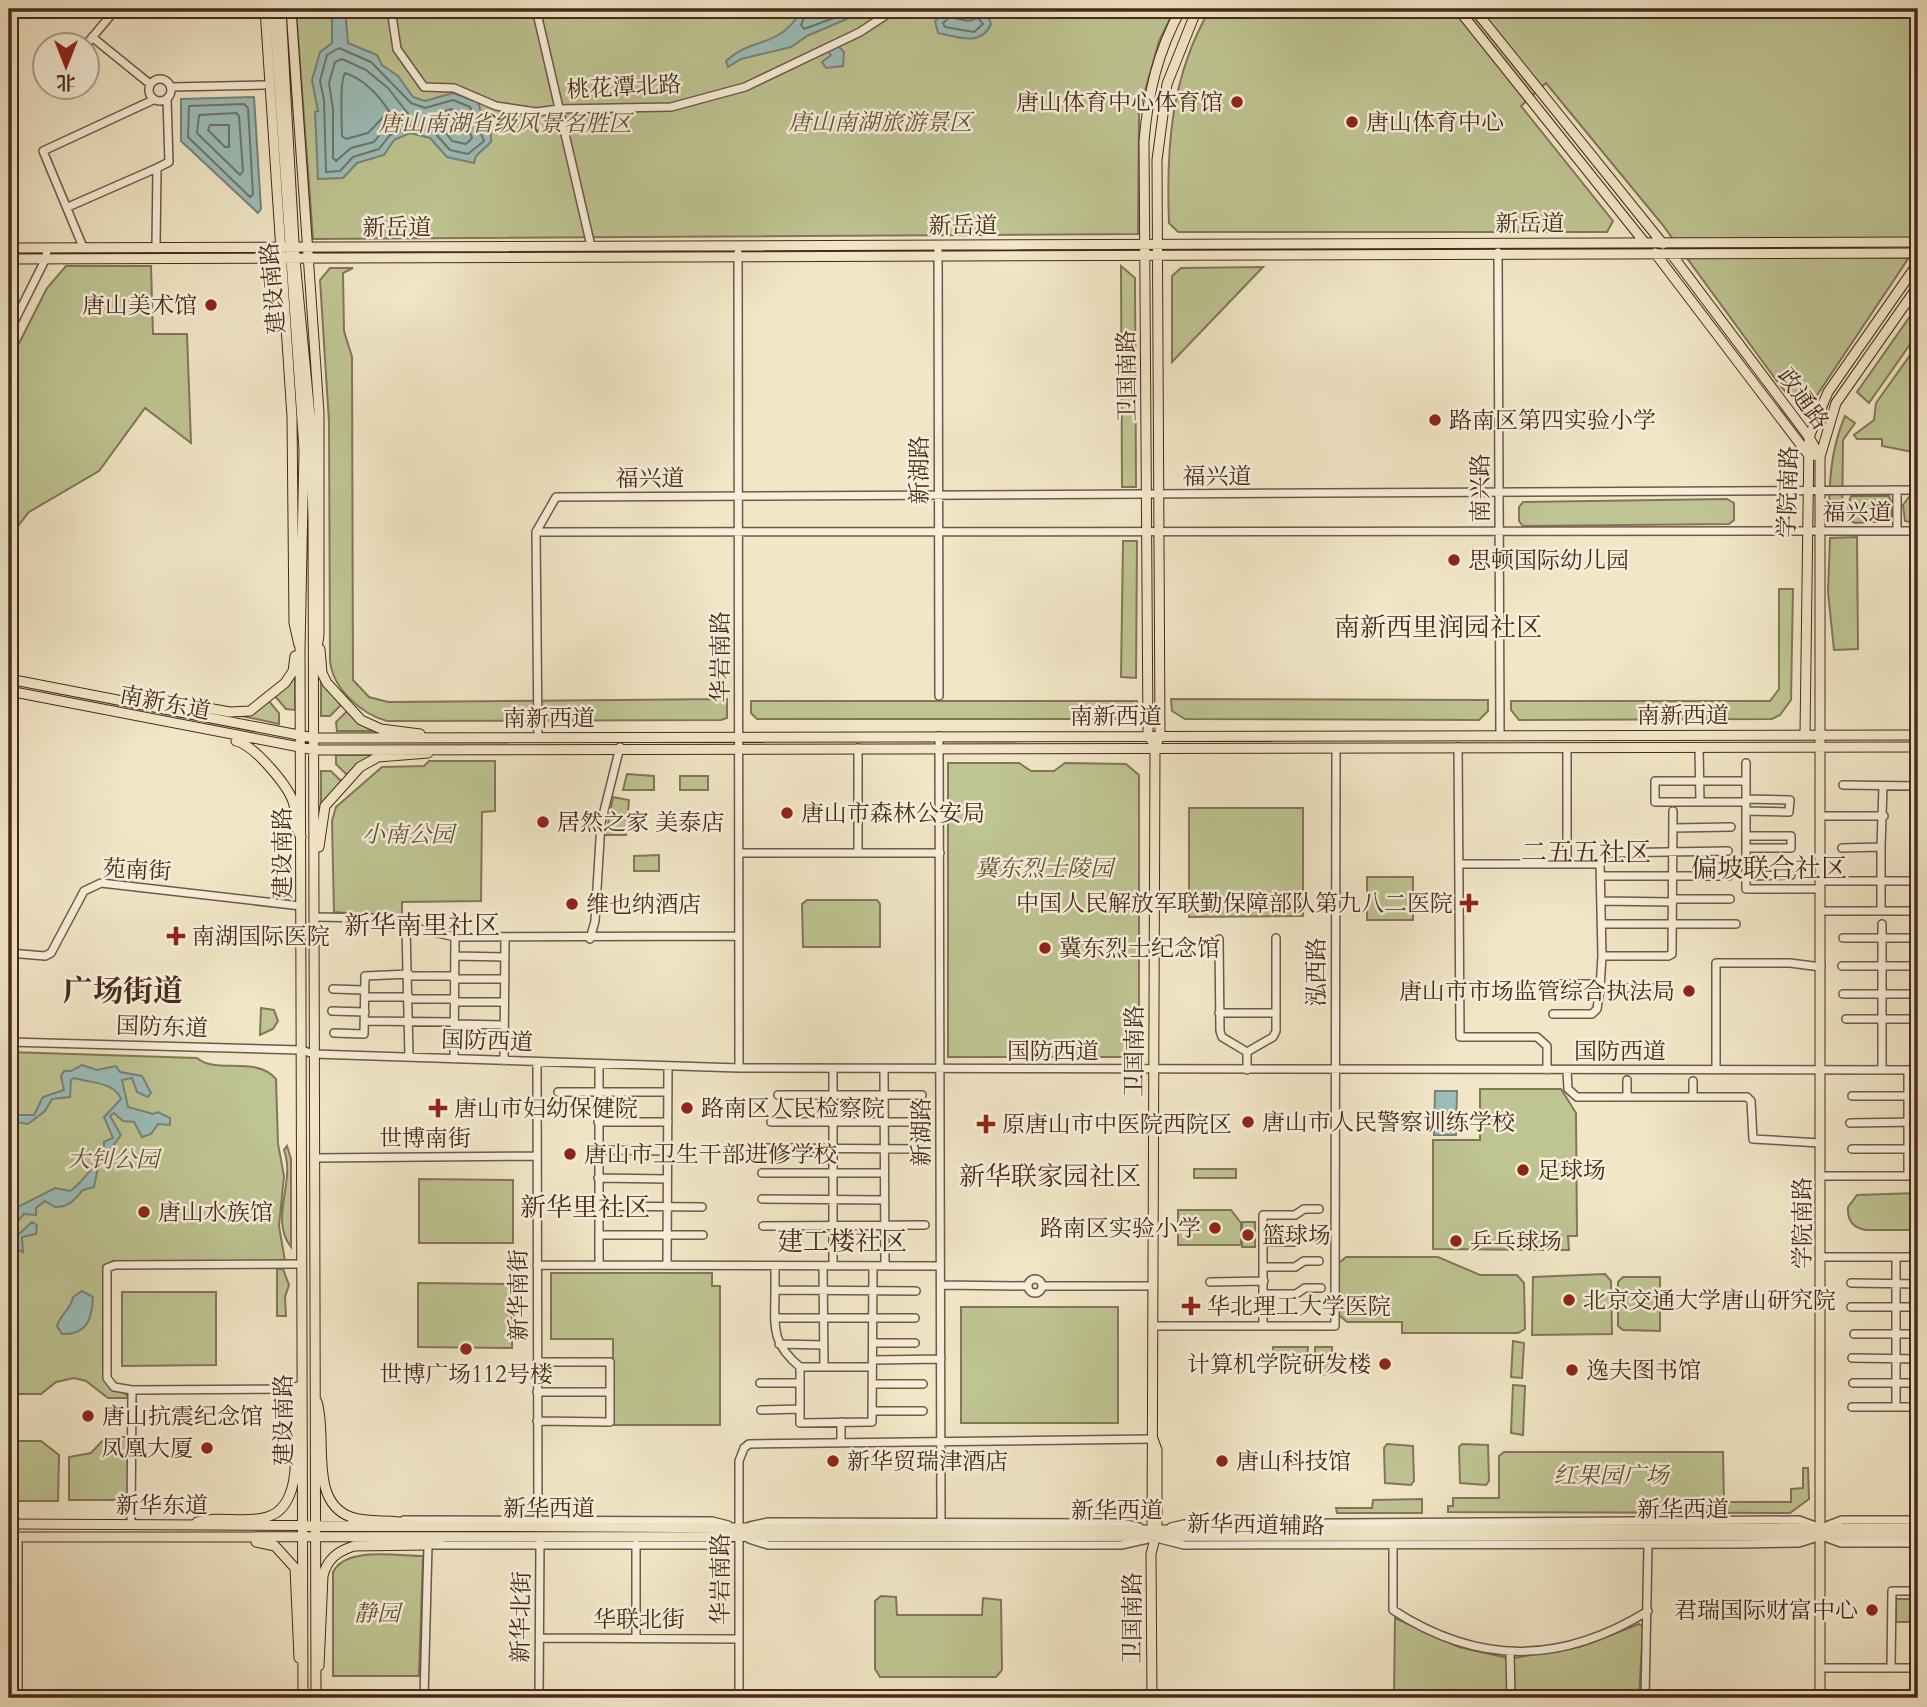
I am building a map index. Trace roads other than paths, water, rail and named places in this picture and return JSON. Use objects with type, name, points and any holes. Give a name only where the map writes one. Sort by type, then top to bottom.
[{"type":"main road","points":[[150,707],[173,702],[230,712],[250,711],[285,683],[293,671],[288,260],[265,9]]},
{"type":"main road","name":"建设南路","points":[[274,9],[287,247],[304,450],[300,650],[303,1698]]},
{"type":"main road","name":"建设南路","points":[[281,9],[287,247]]},
{"type":"main road","points":[[291,9],[321,446],[319,635],[323,673],[327,683],[361,720],[381,729],[435,737]]},
{"type":"main road","name":"卫国南路","points":[[1155,748],[1148,735],[1145,256],[1147,108],[1159,57],[1181,9]]},
{"type":"main road","name":"卫国南路","points":[[1152,1698],[1153,1533],[1157,1450],[1153,1439],[1155,748],[1160,735],[1157,160],[1163,103],[1178,52],[1198,9]]},
{"type":"main road","name":"政通路","points":[[1458,9],[1656,255],[1807,453],[1819,457]]},
{"type":"main road","name":"政通路","points":[[1474,9],[1673,256],[1809,437],[1819,457]]},
{"type":"main road","points":[[1541,113],[1550,103]]},
{"type":"main road","name":"新岳道","points":[[9,248],[1918,242]]},
{"type":"main road","points":[[590,258],[591,246]]},
{"type":"main road","name":"新岳道","points":[[9,259],[1673,256],[1918,253]]},
{"type":"main road","name":"建设南路","points":[[288,260],[312,457],[316,1693]]},
{"type":"main road","name":"学院南路","points":[[1805,734],[1806,491],[1809,437],[1828,393],[1918,263]]},
{"type":"main road","name":"学院南路","points":[[1820,1698],[1819,457],[1836,403],[1918,286]]},
{"type":"main road","points":[[294,623],[300,650]]},
{"type":"main road","points":[[314,674],[319,635]]},
{"type":"main road","name":"南新东道","points":[[9,679],[314,738]]},
{"type":"main road","name":"南新东道","points":[[9,691],[315,750]]},
{"type":"main road","points":[[191,728],[240,742],[253,749],[290,796],[294,805],[294,827],[301,837]]},
{"type":"main road","points":[[1805,734],[1821,747]]},
{"type":"main road","name":"南新西道","points":[[314,738],[1918,735]]},
{"type":"main road","name":"南新西道","points":[[315,750],[620,747],[1918,747]]},
{"type":"main road","points":[[315,866],[325,806],[360,767],[378,757],[415,756],[439,749]]},
{"type":"main road","points":[[188,1525],[214,1517],[263,1518],[287,1503],[294,1483],[297,1390],[302,1373]]},
{"type":"main road","points":[[313,1391],[322,1419],[327,1498],[336,1509],[351,1518],[398,1520],[421,1528]]},
{"type":"main road","name":"新华东道","points":[[9,1524],[315,1526]]},
{"type":"main road","name":"新华西道","points":[[739,1532],[941,1525],[1153,1533]]},
{"type":"main road","name":"新华西道","points":[[315,1526],[539,1533]]},
{"type":"main road","name":"新华西道","points":[[315,1537],[739,1532],[1821,1532],[1918,1528]]},
{"type":"main road","name":"新华西道","points":[[1821,1532],[1918,1536]]},
{"type":"main road","points":[[206,1536],[223,1541],[269,1543],[291,1562],[297,1577],[296,1642],[302,1669]]},
{"type":"main road","name":"新华东道","points":[[14,1537],[315,1537]]},
{"type":"main road","points":[[316,1693],[323,1576],[328,1562],[354,1546],[428,1545],[443,1537]]},
{"type":"street","points":[[96,32],[116,9]]},
{"type":"street","name":"桃花潭北路","points":[[391,9],[397,49],[424,87],[454,88],[514,110],[536,112],[559,108],[671,107],[699,102],[745,87],[789,67],[860,32],[895,9]]},
{"type":"street","points":[[536,9],[591,246]]},
{"type":"street","points":[[102,45],[150,84]]},
{"type":"street","points":[[153,100],[148,91],[150,84],[160,79],[171,88],[264,85]]},
{"type":"street","points":[[68,207],[169,162],[167,99],[171,88]]},
{"type":"street","points":[[83,247],[43,152],[153,100],[167,99]]},
{"type":"street","points":[[156,246],[157,168]]},
{"type":"street","name":"南兴路","points":[[1498,242],[1500,734]]},
{"type":"street","name":"新湖路","points":[[938,245],[939,696]]},
{"type":"street","name":"华岩南路","points":[[738,246],[739,1068]]},
{"type":"street","points":[[9,332],[46,258],[47,248]]},
{"type":"street","name":"福兴道","points":[[1918,490],[556,497],[536,532],[1918,531]]},
{"type":"street","points":[[1897,491],[1897,531]]},
{"type":"street","points":[[536,532],[538,737]]},
{"type":"street","name":"新湖路","points":[[940,736],[941,1525]]},
{"type":"street","points":[[590,939],[595,921],[601,822],[620,747]]},
{"type":"street","points":[[1458,747],[1460,1037],[1537,1037],[1547,1046],[1547,1070]]},
{"type":"street","points":[[1699,747],[1700,802]]},
{"type":"street","points":[[858,748],[858,852]]},
{"type":"street","name":"泓西路","points":[[1264,1326],[1335,1326],[1336,748]]},
{"type":"street","points":[[1567,748],[1567,863]]},
{"type":"street","points":[[1746,762],[1743,801],[1746,811],[1746,889],[1918,881]]},
{"type":"street","points":[[1746,781],[1655,781],[1655,802],[1790,800],[1790,812],[1746,811]]},
{"type":"street","points":[[1843,785],[1918,786]]},
{"type":"street","points":[[1881,911],[1884,786]]},
{"type":"street","points":[[1602,956],[1668,956],[1674,949],[1673,811]]},
{"type":"street","points":[[1821,816],[1884,816]]},
{"type":"street","points":[[1673,828],[1731,827]]},
{"type":"street","points":[[1746,836],[1791,836],[1791,848],[1746,848]]},
{"type":"street","points":[[1842,848],[1881,847]]},
{"type":"street","points":[[1553,1014],[1592,1014],[1597,1009],[1602,956],[1602,856],[1606,853],[1728,851]]},
{"type":"street","points":[[739,852],[940,852]]},
{"type":"street","points":[[1459,864],[1601,863]]},
{"type":"street","points":[[1601,876],[1729,876]]},
{"type":"street","points":[[1746,876],[1791,876]]},
{"type":"street","name":"苑南街","points":[[9,953],[45,956],[51,953],[84,891],[102,883],[301,906]]},
{"type":"street","points":[[1601,901],[1730,899]]},
{"type":"street","points":[[1820,911],[1918,911]]},
{"type":"street","points":[[315,917],[372,918],[455,937],[590,939],[606,936],[739,936]]},
{"type":"street","points":[[1601,924],[1736,924]]},
{"type":"street","points":[[1882,924],[1882,1070]]},
{"type":"street","points":[[407,928],[409,1057]]},
{"type":"street","points":[[454,1059],[455,937]]},
{"type":"street","points":[[1247,1052],[1273,1037],[1276,1013],[1276,937]]},
{"type":"street","points":[[504,1061],[505,938]]},
{"type":"street","points":[[1843,938],[1918,938]]},
{"type":"street","points":[[1219,939],[1219,1013],[1222,1037],[1247,1052]]},
{"type":"street","points":[[455,956],[505,957]]},
{"type":"street","points":[[1716,1070],[1716,963],[1790,963],[1821,967]]},
{"type":"street","points":[[1842,966],[1918,966]]},
{"type":"street","points":[[334,1034],[364,1034],[368,975],[505,979]]},
{"type":"street","points":[[1555,984],[1654,988]]},
{"type":"street","points":[[333,989],[409,998],[505,1002]]},
{"type":"street","points":[[1843,994],[1918,994]]},
{"type":"street","points":[[332,1011],[365,1012]]},
{"type":"street","points":[[1219,1013],[1276,1013]]},
{"type":"street","points":[[1846,1018],[1918,1019]]},
{"type":"street","points":[[365,1021],[504,1025]]},
{"type":"street","name":"国防东道","points":[[9,1042],[301,1050],[314,1054]]},
{"type":"street","points":[[1247,1052],[1247,1070]]},
{"type":"street","name":"国防西道","points":[[314,1054],[832,1069],[1918,1070]]},
{"type":"street","name":"新华南街","points":[[537,1062],[539,1533]]},
{"type":"street","points":[[599,1063],[599,1265]]},
{"type":"street","points":[[667,1265],[668,1066]]},
{"type":"street","points":[[832,1069],[833,1266]]},
{"type":"street","points":[[884,1069],[885,1266]]},
{"type":"street","points":[[1567,1070],[1568,1089],[1577,1097],[1747,1097],[1751,1101],[1753,1139],[1820,1143]]},
{"type":"street","points":[[1908,1070],[1908,1176]]},
{"type":"street","points":[[1627,1080],[1628,1097]]},
{"type":"street","points":[[1693,1081],[1693,1097]]},
{"type":"street","points":[[558,1092],[668,1092]]},
{"type":"street","points":[[778,1095],[922,1095]]},
{"type":"street","points":[[1852,1096],[1918,1097]]},
{"type":"street","points":[[598,1122],[668,1122]]},
{"type":"street","points":[[771,1122],[921,1122]]},
{"type":"street","points":[[1850,1123],[1918,1122]]},
{"type":"street","points":[[761,1148],[922,1149]]},
{"type":"street","points":[[1852,1149],[1918,1149]]},
{"type":"street","points":[[598,1150],[668,1151]]},
{"type":"street","name":"世博南街","points":[[314,1157],[537,1156]]},
{"type":"street","points":[[762,1173],[884,1173]]},
{"type":"street","points":[[1821,1176],[1918,1176]]},
{"type":"street","points":[[598,1178],[667,1178]]},
{"type":"street","points":[[762,1199],[884,1200]]},
{"type":"street","points":[[598,1206],[702,1207]]},
{"type":"street","points":[[1153,1325],[1264,1326],[1264,1215],[1295,1215],[1304,1209],[1319,1209]]},
{"type":"street","points":[[763,1226],[925,1225]]},
{"type":"street","points":[[598,1235],[703,1235]]},
{"type":"street","points":[[1264,1242],[1296,1242],[1305,1236],[1320,1236]]},
{"type":"street","points":[[1821,1257],[1918,1257]]},
{"type":"street","points":[[1896,1257],[1896,1407]]},
{"type":"street","points":[[1264,1267],[1295,1267],[1304,1261],[1320,1261]]},
{"type":"street","points":[[297,1390],[132,1390],[114,1387],[107,1378],[106,1271],[111,1265],[302,1264]]},
{"type":"street","points":[[537,1265],[940,1266]]},
{"type":"street","points":[[775,1266],[775,1336],[800,1367],[800,1423],[872,1422],[873,1266]]},
{"type":"street","points":[[823,1266],[824,1367]]},
{"type":"street","points":[[1210,1282],[1264,1281]]},
{"type":"street","points":[[1851,1283],[1918,1283]]},
{"type":"street","points":[[941,1285],[1028,1286],[1035,1293],[1042,1286],[1153,1286]]},
{"type":"street","points":[[1264,1294],[1296,1294],[1305,1288],[1321,1288]]},
{"type":"street","points":[[775,1290],[916,1291]]},
{"type":"street","points":[[1851,1307],[1918,1307]]},
{"type":"street","points":[[775,1318],[915,1318]]},
{"type":"street","points":[[1854,1334],[1918,1334]]},
{"type":"street","points":[[874,1343],[915,1343]]},
{"type":"street","points":[[779,1344],[824,1345]]},
{"type":"street","points":[[800,1367],[941,1359]]},
{"type":"street","points":[[1852,1359],[1918,1359]]},
{"type":"street","points":[[537,1362],[610,1362],[610,1422],[537,1421]]},
{"type":"street","points":[[1853,1382],[1918,1383]]},
{"type":"street","points":[[760,1383],[800,1383]]},
{"type":"street","points":[[872,1384],[923,1384]]},
{"type":"street","points":[[131,1524],[132,1390]]},
{"type":"street","points":[[537,1392],[610,1392]]},
{"type":"street","points":[[1852,1407],[1918,1407]]},
{"type":"street","points":[[761,1410],[800,1409]]},
{"type":"street","points":[[872,1412],[923,1411]]},
{"type":"street","points":[[841,1422],[841,1443],[1153,1439]]},
{"type":"street","name":"华岩南路","points":[[739,1698],[739,1461],[744,1448],[756,1442],[841,1443]]},
{"type":"street","points":[[398,1520],[636,1544],[712,1545],[739,1532]]},
{"type":"street","name":"新华西道辅路","points":[[1153,1533],[1184,1524],[1799,1520],[1840,1543],[1918,1543]]},
{"type":"street","name":"新华西道辅路","points":[[1153,1533],[1184,1545],[1799,1543],[1842,1520],[1918,1520]]},
{"type":"street","points":[[424,1698],[428,1545],[539,1533]]},
{"type":"street","name":"新华北街","points":[[539,1533],[539,1698]]},
{"type":"street","points":[[9,1698],[17,1698],[14,1537]]},
{"type":"street","points":[[636,1544],[636,1638]]},
{"type":"street","points":[[1393,1545],[1393,1610],[1433,1632],[1464,1644],[1510,1653],[1538,1653],[1579,1642],[1632,1621],[1648,1611]]},
{"type":"street","points":[[1645,1698],[1648,1545]]},
{"type":"street","points":[[1891,1668],[1892,1591],[1918,1591]]},
{"type":"street","name":"华联北街","points":[[540,1638],[739,1639]]},
{"type":"street","points":[[1510,1653],[1511,1698]]},
{"type":"street","points":[[1820,1668],[1918,1668]]},
{"type":"water","points":[[332,9],[345,9],[348,43],[377,55],[382,65],[398,76],[413,97],[425,101],[453,93],[478,102],[486,130],[491,133],[491,142],[476,156],[474,163],[447,157],[430,138],[410,133],[394,140],[384,155],[357,163],[343,178],[318,179],[315,112],[318,111],[312,80],[320,52],[332,43]]},
{"type":"water","points":[[803,9],[870,9],[807,36],[791,47],[741,59],[728,67],[726,61],[736,53],[775,37],[793,22]]},
{"type":"water","points":[[976,9],[988,16],[991,24],[981,36],[968,39],[938,33],[935,21],[946,11],[968,14]]},
{"type":"water","points":[[836,44],[844,52],[843,66],[826,68],[822,62],[831,55],[827,49]]},
{"type":"water","points":[[254,97],[261,209],[258,213],[181,141],[181,99]]},
{"type":"water","points":[[82,1065],[97,1070],[116,1066],[120,1072],[142,1076],[151,1093],[148,1097],[137,1092],[132,1078],[122,1080],[128,1107],[153,1114],[158,1112],[170,1118],[170,1125],[158,1124],[151,1134],[142,1137],[134,1122],[123,1121],[114,1113],[110,1116],[121,1135],[98,1167],[94,1187],[83,1190],[65,1206],[55,1207],[45,1201],[36,1208],[36,1215],[24,1214],[14,1225],[14,1234],[19,1234],[32,1222],[37,1225],[36,1234],[22,1237],[23,1252],[9,1247],[9,1189],[12,1193],[10,1203],[20,1206],[55,1188],[70,1191],[104,1153],[104,1142],[113,1138],[104,1117],[121,1099],[118,1093],[108,1086],[74,1078],[71,1080],[70,1097],[52,1099],[45,1111],[28,1124],[9,1121],[9,1115],[34,1115],[43,1097],[64,1090],[61,1076],[64,1071],[71,1071]]},
{"type":"water","points":[[1435,1091],[1457,1091],[1456,1135],[1434,1135]]},
{"type":"water","points":[[82,1291],[93,1297],[89,1319],[83,1329],[62,1334],[57,1326],[58,1322],[73,1297]]},
{"type":"place","name":"唐山体育中心体育馆","points":[[1237,102]]},
{"type":"place","name":"唐山体育中心","points":[[1352,122]]},
{"type":"place","name":"唐山美术馆","points":[[211,305]]},
{"type":"place","name":"路南区第四实验小学","points":[[1435,420]]},
{"type":"place","name":"思顿国际幼儿园","points":[[1454,560]]},
{"type":"place","name":"唐山市森林公安局","points":[[787,813]]},
{"type":"place","name":"居然之家 美泰店","points":[[543,822]]},
{"type":"place","name":"中国人民解放军联勤保障部队第九八二医院","points":[[1469,903]]},
{"type":"place","name":"维也纳酒店","points":[[572,904]]},
{"type":"place","name":"南湖国际医院","points":[[176,936]]},
{"type":"place","name":"冀东烈士纪念馆","points":[[1045,948]]},
{"type":"place","name":"唐山市市场监管综合执法局","points":[[1689,991]]},
{"type":"place","name":"唐山市妇幼保健院","points":[[438,1108]]},
{"type":"place","name":"路南区人民检察院","points":[[687,1108]]},
{"type":"place","name":"唐山市人民警察训练学校","points":[[1248,1122]]},
{"type":"place","name":"原唐山市中医院西院区","points":[[986,1124]]},
{"type":"place","name":"唐山市卫生干部进修学校","points":[[570,1154]]},
{"type":"place","name":"足球场","points":[[1523,1170]]},
{"type":"place","name":"唐山水族馆","points":[[144,1212]]},
{"type":"place","name":"路南区实验小学","points":[[1215,1228]]},
{"type":"place","name":"篮球场","points":[[1248,1235]]},
{"type":"place","name":"乒乓球场","points":[[1456,1241]]},
{"type":"place","name":"北京交通大学唐山研究院","points":[[1569,1300]]},
{"type":"place","name":"华北理工大学医院","points":[[1191,1306]]},
{"type":"place","name":"世博广场112号楼","points":[[466,1349]]},
{"type":"place","name":"计算机学院研发楼","points":[[1385,1364]]},
{"type":"place","name":"逸夫图书馆","points":[[1572,1370]]},
{"type":"place","name":"唐山抗震纪念馆","points":[[88,1416]]},
{"type":"place","name":"凤凰大厦","points":[[207,1448]]},
{"type":"place","name":"新华贸瑞津酒店","points":[[833,1461]]},
{"type":"place","name":"唐山科技馆","points":[[1222,1461]]},
{"type":"place","name":"君瑞国际财富中心","points":[[1872,1610]]},
{"type":"district","name":"南新西里润园社区","points":[[1438,627]]},
{"type":"district","name":"二五五社区","points":[[1586,852]]},
{"type":"district","name":"偏坡联合社区","points":[[1769,868]]},
{"type":"district","name":"新华南里社区","points":[[422,925]]},
{"type":"district","name":"广场街道","points":[[123,991]]},
{"type":"district","name":"新华联家园社区","points":[[1050,1176]]},
{"type":"district","name":"新华里社区","points":[[585,1207]]},
{"type":"district","name":"建工楼社区","points":[[842,1241]]},
{"type":"park label","name":"唐山南湖旅游景区","points":[[880,122]]},
{"type":"park label","name":"唐山南湖省级风景名胜区","points":[[505,123]]},
{"type":"park label","name":"小南公园","points":[[408,834]]},
{"type":"park label","name":"冀东烈士陵园","points":[[1044,868]]},
{"type":"park label","name":"大钊公园","points":[[113,1159]]},
{"type":"park label","name":"红果园广场","points":[[1611,1475]]},
{"type":"park label","name":"静园","points":[[377,1613]]}]
